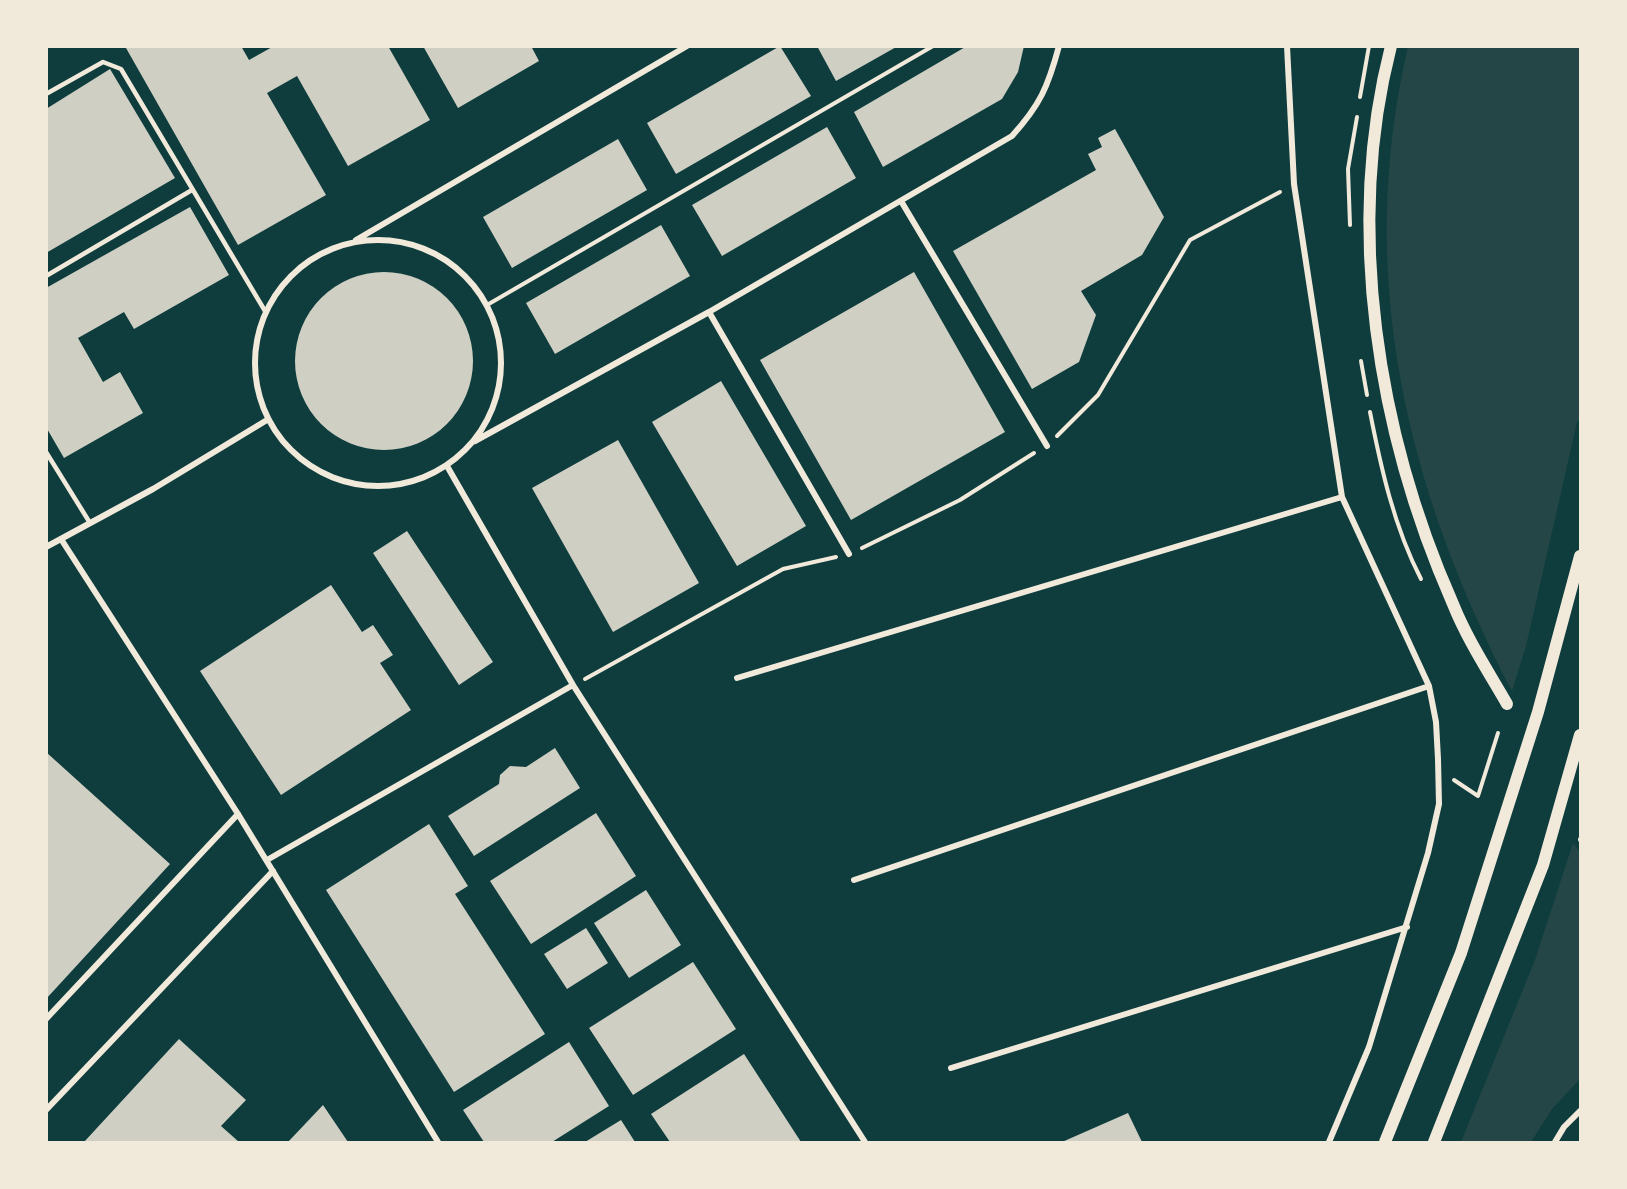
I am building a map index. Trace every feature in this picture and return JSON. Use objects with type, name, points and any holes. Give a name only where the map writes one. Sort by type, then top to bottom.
[{"type":"main road","points":[[1391,46],[1376,126],[1370,209],[1378,339],[1387,400],[1406,474],[1449,596],[1507,704]]},
{"type":"main road","points":[[1385,1143],[1461,952],[1538,712],[1581,556]]},
{"type":"main road","points":[[1434,1143],[1543,865],[1581,735]]},
{"type":"street","points":[[687,46],[354,242],[318,255],[287,279],[265,311],[256,338],[253,366],[257,394],[267,420],[287,449],[314,470],[346,484],[381,487],[416,482],[447,466],[474,441],[709,312],[1012,136],[1034,111],[1049,82],[1059,46]]},
{"type":"street","points":[[1287,46],[1294,184],[1342,497],[1429,686],[1436,722],[1438,770],[1439,804],[1428,854],[1407,927],[1369,1047],[1329,1143]]},
{"type":"street","points":[[902,201],[1047,446]]},
{"type":"street","points":[[354,242],[385,240],[426,250],[445,259],[469,279],[488,304],[500,339],[501,375],[493,410],[474,441]]},
{"type":"street","points":[[709,312],[849,554]]},
{"type":"street","points":[[46,547],[153,489],[267,420]]},
{"type":"street","points":[[447,466],[573,686],[865,1143]]},
{"type":"street","points":[[737,678],[1342,497]]},
{"type":"street","points":[[61,539],[238,813],[438,1143]]},
{"type":"street","points":[[267,860],[573,686]]},
{"type":"street","points":[[854,880],[1429,686]]},
{"type":"street","points":[[46,1019],[238,813]]},
{"type":"street","points":[[46,1110],[273,871]]},
{"type":"street","points":[[951,1068],[1407,927]]},
{"type":"street","points":[[1555,1143],[1564,1127],[1581,1110]]},
{"type":"lane","points":[[46,94],[103,62],[120,69],[265,311]]},
{"type":"lane","points":[[46,276],[192,190]]},
{"type":"lane","points":[[46,452],[90,523]]},
{"type":"path","points":[[488,304],[933,46]]},
{"type":"path","points":[[573,686],[783,569],[849,554],[960,500],[1047,446],[1098,395],[1190,240],[1294,184]]},
{"type":"path","points":[[1438,770],[1478,796],[1498,733]]},
{"type":"shaded area","points":[[1408,47],[1580,47],[1580,421],[1577,422],[1526,646],[1512,691],[1475,614],[1444,537],[1419,458],[1400,378],[1390,297],[1387,214],[1393,131]]},
{"type":"shaded area","points":[[1573,843],[1580,852],[1580,1079],[1552,1109],[1531,1142],[1461,1142],[1535,960]]},
{"type":"building","points":[[128,46],[241,46],[249,60],[274,46],[388,46],[430,120],[348,166],[297,76],[267,93],[326,195],[238,245],[126,48]]},
{"type":"building","points":[[423,46],[531,46],[539,61],[458,108]]},
{"type":"building","points":[[780,46],[811,96],[676,174],[647,123]]},
{"type":"building","points":[[817,46],[898,46],[836,81]]},
{"type":"building","points":[[967,46],[1024,46],[1018,72],[1002,99],[883,167],[854,112]]},
{"type":"building","points":[[110,69],[175,178],[46,253],[46,109]]},
{"type":"building","points":[[827,127],[856,178],[722,256],[692,205]]},
{"type":"building","points":[[1115,129],[1164,217],[1142,255],[1081,291],[1096,315],[1079,362],[1032,389],[953,251],[1096,170],[1088,154],[1102,147],[1098,138]]},
{"type":"building","points":[[618,139],[647,190],[512,268],[483,217]]},
{"type":"building","points":[[190,207],[229,275],[134,329],[124,312],[78,338],[103,382],[120,372],[143,413],[64,458],[46,427],[46,288]]},
{"type":"building","points":[[661,225],[690,276],[555,354],[526,303]]},
{"type":"building","points":[[384,272],[401,273],[418,278],[447,298],[467,327],[472,344],[472,378],[467,395],[447,424],[418,444],[401,449],[384,450],[367,449],[350,444],[321,424],[301,395],[296,378],[295,361],[296,344],[301,327],[321,298],[350,278],[367,273]]},
{"type":"building","points":[[914,272],[1005,432],[851,520],[760,360]]},
{"type":"building","points":[[721,381],[806,526],[737,566],[652,422]]},
{"type":"building","points":[[618,440],[699,583],[613,632],[532,488]]},
{"type":"building","points":[[407,531],[493,662],[459,685],[373,553]]},
{"type":"building","points":[[331,585],[362,632],[373,625],[393,655],[380,663],[411,710],[281,795],[200,671]]},
{"type":"building","points":[[555,748],[580,788],[474,856],[448,816],[499,784],[500,775],[510,766],[526,767]]},
{"type":"building","points":[[46,752],[170,864],[46,999]]},
{"type":"building","points":[[596,813],[636,876],[531,944],[490,881]]},
{"type":"building","points":[[429,824],[468,886],[455,894],[545,1034],[454,1092],[326,890]]},
{"type":"building","points":[[646,890],[681,945],[629,978],[594,923]]},
{"type":"building","points":[[586,928],[608,963],[567,989],[544,954]]},
{"type":"building","points":[[693,962],[736,1029],[633,1095],[589,1028]]},
{"type":"building","points":[[179,1039],[246,1100],[221,1126],[239,1142],[84,1142]]},
{"type":"building","points":[[569,1042],[609,1106],[552,1142],[484,1142],[463,1110]]},
{"type":"building","points":[[744,1054],[801,1142],[670,1142],[651,1114]]},
{"type":"building","points":[[323,1105],[348,1142],[288,1142]]},
{"type":"building","points":[[1128,1113],[1142,1142],[1062,1142]]},
{"type":"building","points":[[621,1120],[635,1142],[585,1142]]}]
